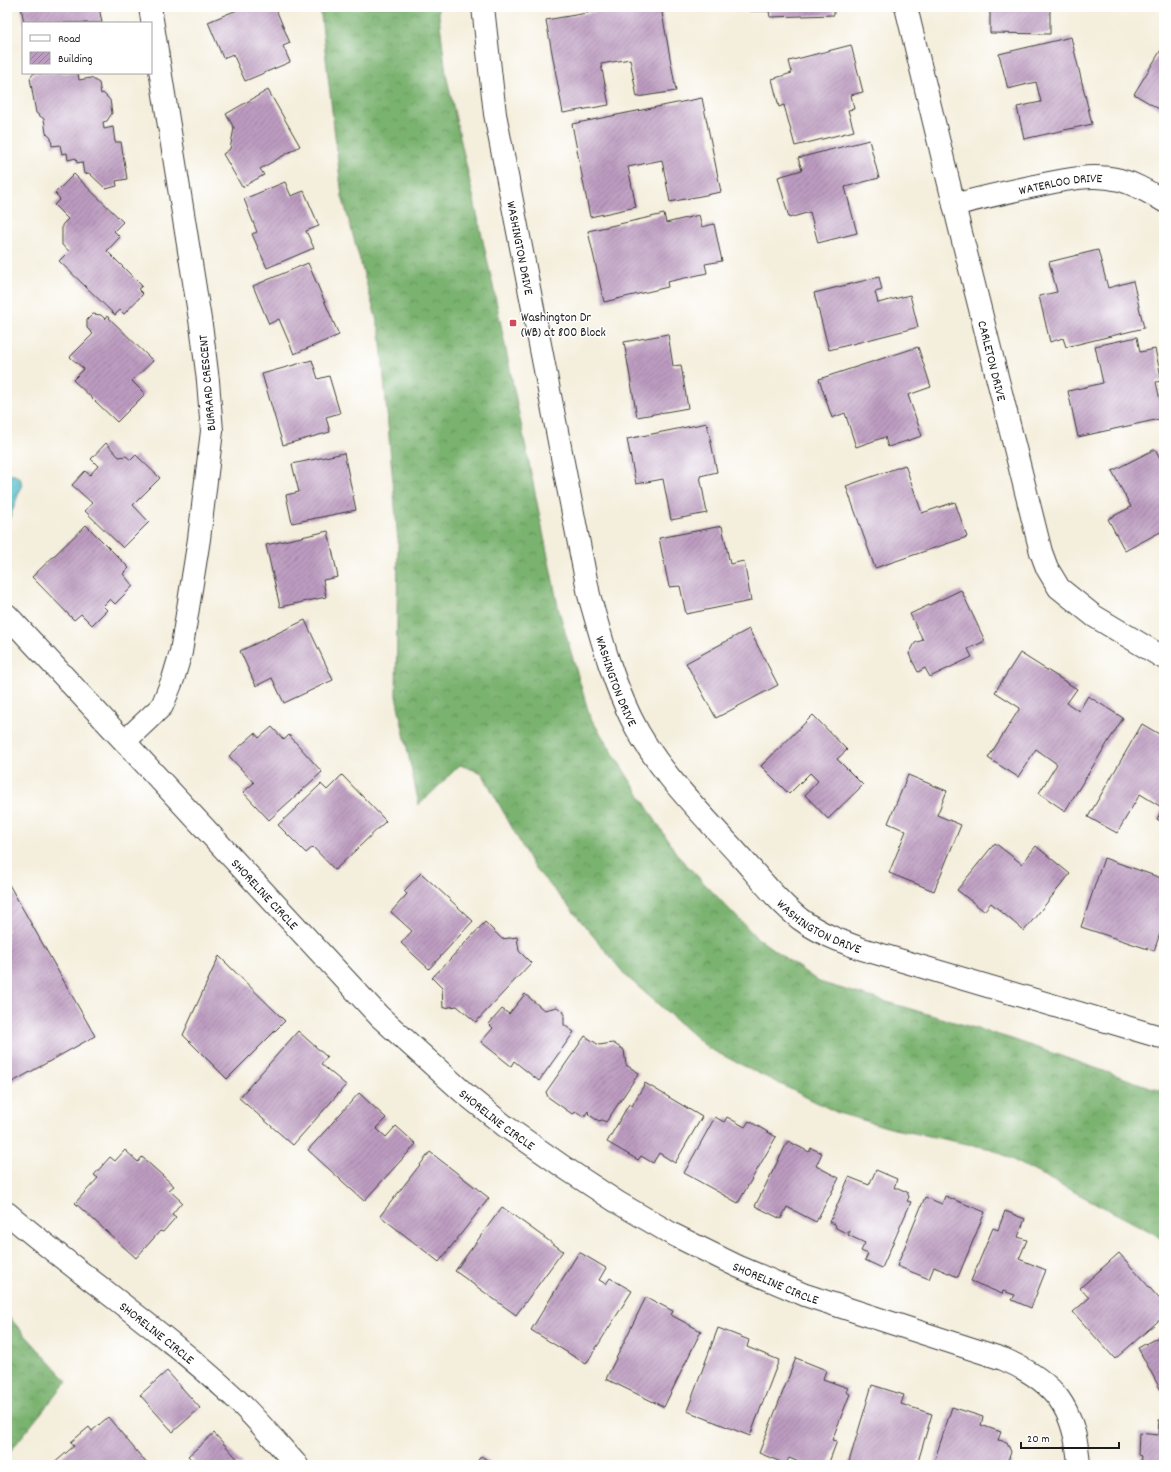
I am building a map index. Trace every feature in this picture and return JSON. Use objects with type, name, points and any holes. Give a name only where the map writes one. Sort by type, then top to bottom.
[{"type":"street","name":"BURRARD CRESCENT","points":[[125,741],[162,706],[173,680],[181,652],[199,539],[212,431],[202,332],[150,7]]},
{"type":"street","name":"WASHINGTON DRIVE","points":[[483,7],[495,114],[589,595],[606,654],[621,697],[631,719],[646,744],[660,765],[703,815],[789,909],[817,930],[862,949],[1164,1037]]},
{"type":"street","name":"CARLETON DRIVE","points":[[906,7],[1041,552],[1047,568],[1059,588],[1074,601],[1094,616],[1164,658]]},
{"type":"street","name":"WATERLOO DRIVE","points":[[954,205],[992,195],[1074,178],[1096,176],[1120,180],[1138,186],[1164,201]]},
{"type":"street","name":"SHORELINE CIRCLE","points":[[7,615],[379,1016],[464,1093],[505,1126],[617,1202],[672,1234],[737,1266],[805,1295],[1018,1365],[1046,1384],[1058,1396],[1068,1411],[1078,1448],[1079,1465]]},
{"type":"street","name":"SHORELINE CIRCLE","points":[[7,1213],[47,1247],[144,1320],[234,1397],[297,1465]]},
{"type":"green space","points":[[320,7],[438,7],[446,74],[493,286],[559,611],[590,717],[678,856],[756,937],[819,982],[1012,1039],[1164,1092],[1164,1241],[1153,1233],[992,1149],[894,1129],[838,1113],[708,1048],[626,976],[571,909],[533,866],[482,773],[460,765],[419,805],[396,696],[398,541],[380,332],[342,196]]},
{"type":"green space","points":[[7,1315],[67,1381],[7,1455]]},
{"type":"water","points":[[13,474],[20,478],[22,484],[9,520],[7,521],[7,475]]},
{"type":"building","points":[[21,7],[99,7],[102,22],[24,22]]},
{"type":"building","points":[[244,7],[248,7],[250,11],[259,7],[275,7],[290,43],[283,46],[290,62],[245,81],[233,54],[223,58],[208,22]]},
{"type":"building","points":[[622,7],[661,7],[676,91],[637,97],[630,59],[601,64],[609,105],[563,113],[546,20]]},
{"type":"building","points":[[749,7],[834,7],[834,15],[770,17],[769,11],[749,11]]},
{"type":"building","points":[[990,7],[1050,7],[1050,34],[990,33]]},
{"type":"building","points":[[1071,37],[1092,124],[1024,139],[1017,107],[1041,102],[1036,82],[1008,89],[999,54]]},
{"type":"building","points":[[851,45],[863,92],[851,95],[854,109],[848,110],[854,131],[795,146],[784,105],[779,107],[772,79],[792,73],[789,61]]},
{"type":"building","points":[[1164,45],[1164,112],[1134,94]]},
{"type":"building","points":[[33,74],[78,74],[79,80],[91,78],[99,83],[101,94],[103,93],[110,100],[112,113],[107,121],[103,122],[104,129],[113,127],[115,142],[121,142],[127,179],[116,181],[117,186],[106,189],[89,173],[84,174],[82,162],[77,163],[76,158],[68,160],[67,153],[62,154],[60,145],[52,146],[51,138],[46,133],[44,119],[36,113],[30,78]]},
{"type":"building","points":[[268,90],[300,146],[260,169],[264,175],[242,187],[223,154],[230,149],[234,128],[226,114]]},
{"type":"building","points":[[702,98],[721,192],[670,202],[662,160],[628,167],[636,207],[590,217],[572,124]]},
{"type":"building","points":[[869,140],[879,178],[845,187],[857,233],[818,243],[810,212],[789,218],[778,177],[802,170],[798,158]]},
{"type":"building","points":[[74,174],[123,222],[114,231],[120,237],[107,251],[142,286],[138,289],[143,294],[124,314],[120,310],[115,315],[59,261],[69,251],[62,245],[62,225],[68,219],[54,205],[60,199],[55,193]]},
{"type":"building","points":[[285,182],[291,196],[304,191],[319,226],[306,231],[314,248],[267,268],[252,234],[257,232],[244,199]]},
{"type":"building","points":[[664,214],[666,223],[699,215],[702,227],[714,224],[722,261],[705,264],[707,273],[667,282],[668,287],[604,302],[588,231]]},
{"type":"building","points":[[1098,250],[1108,288],[1133,281],[1144,328],[1066,347],[1063,338],[1050,342],[1039,296],[1057,292],[1049,262]]},
{"type":"building","points":[[308,263],[339,335],[294,354],[279,319],[269,324],[253,286]]},
{"type":"building","points":[[879,277],[882,290],[875,292],[878,303],[910,295],[918,327],[829,350],[814,293]]},
{"type":"building","points":[[93,314],[101,315],[105,319],[107,316],[153,361],[132,381],[145,394],[117,422],[73,380],[84,369],[70,357],[93,334],[87,328],[87,320]]},
{"type":"building","points":[[668,334],[673,366],[681,365],[688,408],[637,417],[624,342]]},
{"type":"building","points":[[1137,337],[1140,352],[1155,349],[1162,381],[1156,382],[1164,418],[1078,437],[1068,391],[1103,383],[1095,346]]},
{"type":"building","points":[[918,347],[931,387],[908,395],[922,436],[888,447],[885,437],[856,447],[845,413],[832,418],[819,379]]},
{"type":"building","points":[[312,360],[318,379],[329,376],[340,413],[326,417],[330,432],[283,445],[262,374]]},
{"type":"building","points":[[707,423],[717,472],[700,476],[707,513],[671,520],[663,479],[636,484],[627,439]]},
{"type":"building","points":[[106,443],[119,457],[126,456],[131,460],[136,455],[160,478],[133,505],[149,522],[123,548],[85,511],[92,503],[72,485],[85,471],[90,475],[98,466],[91,459]]},
{"type":"building","points":[[1155,449],[1164,465],[1164,530],[1125,551],[1108,519],[1131,507],[1112,471]]},
{"type":"building","points":[[344,453],[356,510],[292,523],[286,495],[299,492],[292,464]]},
{"type":"building","points":[[905,465],[922,513],[955,502],[967,537],[875,568],[846,486]]},
{"type":"building","points":[[86,525],[129,568],[123,574],[133,586],[115,604],[110,599],[103,606],[107,610],[92,625],[81,614],[74,620],[32,577]]},
{"type":"building","points":[[722,526],[730,564],[744,561],[751,601],[686,614],[680,586],[669,587],[659,538]]},
{"type":"building","points":[[328,531],[338,577],[323,580],[326,597],[280,607],[266,545]]},
{"type":"building","points":[[961,590],[985,641],[968,649],[972,657],[930,677],[925,668],[918,672],[909,654],[915,643],[923,640],[910,614]]},
{"type":"building","points":[[305,620],[333,680],[284,703],[272,678],[256,686],[240,651]]},
{"type":"building","points":[[749,629],[778,685],[716,718],[686,663]]},
{"type":"building","points":[[1020,653],[1077,689],[1067,703],[1079,711],[1088,696],[1123,718],[1065,811],[1039,793],[1057,764],[1036,749],[1018,777],[988,758],[1020,708],[995,692]]},
{"type":"building","points":[[813,715],[847,750],[837,759],[863,785],[828,819],[805,795],[818,781],[810,773],[789,794],[761,766]]},
{"type":"building","points":[[1142,724],[1164,737],[1164,823],[1157,819],[1163,808],[1140,794],[1117,833],[1088,817]]},
{"type":"building","points":[[272,727],[284,740],[289,735],[322,772],[269,820],[243,792],[254,783],[229,756],[255,733],[259,738]]},
{"type":"building","points":[[342,775],[386,821],[335,870],[313,847],[306,853],[278,825],[321,784],[327,790]]},
{"type":"building","points":[[908,775],[947,791],[937,815],[961,825],[934,891],[889,873],[906,831],[888,823]]},
{"type":"building","points":[[995,843],[1022,864],[1036,846],[1070,874],[1024,931],[991,903],[984,911],[957,890]]},
{"type":"building","points":[[1104,858],[1164,879],[1164,922],[1154,951],[1081,927]]},
{"type":"building","points":[[421,873],[473,921],[429,969],[401,943],[412,931],[391,912],[407,894],[404,891]]},
{"type":"building","points":[[7,881],[95,1036],[7,1085]]},
{"type":"building","points":[[485,922],[502,939],[517,937],[519,951],[531,963],[476,1022],[457,1006],[443,1008],[442,988],[432,978]]},
{"type":"building","points":[[219,956],[285,1021],[227,1079],[183,1035]]},
{"type":"building","points":[[525,994],[544,1010],[557,1007],[564,1012],[564,1025],[574,1032],[539,1081],[514,1061],[511,1066],[481,1042],[493,1028],[489,1024],[502,1009],[509,1014]]},
{"type":"building","points":[[298,1031],[327,1057],[321,1064],[346,1085],[293,1145],[239,1098]]},
{"type":"building","points":[[585,1036],[599,1045],[613,1043],[624,1050],[626,1065],[639,1073],[606,1122],[602,1120],[599,1121],[589,1115],[588,1111],[584,1117],[577,1112],[572,1114],[548,1097],[546,1092]]},
{"type":"building","points":[[645,1083],[702,1117],[675,1163],[659,1153],[653,1163],[641,1156],[638,1160],[607,1142],[629,1104],[632,1106]]},
{"type":"building","points":[[359,1093],[386,1118],[376,1128],[386,1137],[396,1126],[416,1144],[364,1201],[308,1150]]},
{"type":"building","points":[[715,1117],[724,1122],[727,1117],[745,1127],[749,1121],[776,1137],[738,1203],[684,1173]]},
{"type":"building","points":[[788,1141],[809,1152],[811,1148],[822,1153],[816,1166],[839,1178],[816,1222],[787,1207],[781,1219],[755,1206]]},
{"type":"building","points":[[125,1150],[138,1162],[142,1157],[174,1186],[169,1190],[182,1202],[172,1214],[176,1217],[163,1232],[160,1231],[136,1258],[75,1203],[98,1178],[94,1175],[110,1157],[115,1161]]},
{"type":"building","points":[[430,1152],[489,1198],[439,1262],[380,1216]]},
{"type":"building","points":[[876,1170],[897,1179],[894,1188],[907,1192],[909,1197],[907,1201],[911,1202],[882,1268],[865,1260],[868,1254],[861,1251],[865,1243],[848,1235],[850,1231],[846,1233],[836,1228],[835,1224],[830,1222],[849,1177],[869,1185]]},
{"type":"building","points":[[945,1196],[985,1212],[958,1277],[934,1267],[929,1279],[897,1266],[925,1197],[942,1204]]},
{"type":"building","points":[[502,1207],[563,1251],[516,1315],[455,1271]]},
{"type":"building","points":[[1005,1211],[1025,1219],[1018,1237],[1027,1240],[1019,1259],[1046,1270],[1031,1308],[1012,1300],[1015,1295],[1003,1291],[1002,1294],[971,1281],[993,1228],[998,1230]]},
{"type":"building","points":[[579,1252],[606,1268],[599,1280],[606,1284],[610,1278],[632,1291],[586,1364],[531,1330]]},
{"type":"building","points":[[1119,1253],[1164,1304],[1164,1316],[1115,1359],[1073,1312],[1089,1298],[1080,1288]]},
{"type":"building","points":[[646,1297],[673,1311],[671,1315],[701,1331],[664,1407],[606,1379]]},
{"type":"building","points":[[718,1328],[749,1340],[747,1347],[779,1360],[750,1436],[687,1411]]},
{"type":"building","points":[[1164,1334],[1164,1396],[1138,1348]]},
{"type":"building","points":[[796,1358],[826,1370],[823,1379],[848,1388],[846,1392],[850,1394],[832,1440],[837,1441],[828,1465],[806,1465],[789,1458],[786,1464],[759,1453]]},
{"type":"building","points":[[167,1371],[200,1408],[173,1432],[140,1395]]},
{"type":"building","points":[[872,1385],[904,1395],[901,1404],[932,1414],[917,1465],[848,1465]]},
{"type":"building","points":[[952,1407],[983,1417],[981,1425],[1001,1432],[998,1440],[1007,1442],[1011,1452],[1008,1461],[1012,1463],[1012,1465],[933,1465]]},
{"type":"building","points":[[108,1417],[148,1465],[52,1465],[74,1446],[71,1442],[89,1427],[92,1431]]},
{"type":"building","points":[[1159,1420],[1164,1420],[1164,1465],[1140,1465],[1141,1456],[1138,1455],[1139,1433],[1158,1435]]},
{"type":"building","points":[[214,1433],[243,1465],[197,1465],[188,1456]]},
{"type":"building","points":[[481,1456],[495,1465],[475,1465]]},
{"type":"place","name":"Washington Dr (WB) at 800 Block","points":[[513,323]]}]
